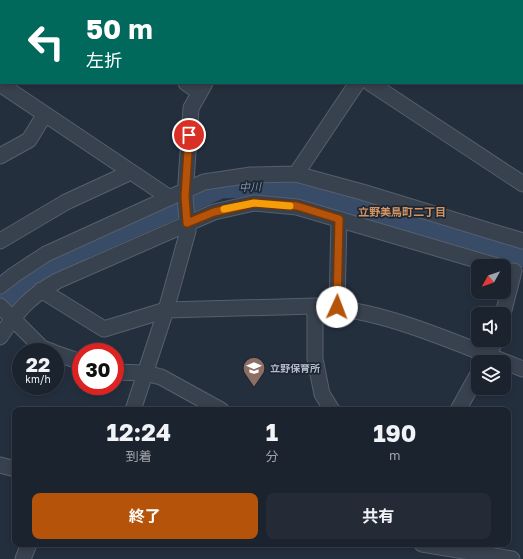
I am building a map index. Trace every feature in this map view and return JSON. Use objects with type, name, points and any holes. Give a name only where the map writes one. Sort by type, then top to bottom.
[{"type":"street","points":[[0,84],[170,198]]},
{"type":"street","points":[[134,407],[166,310],[188,231],[185,194],[190,108],[202,87],[190,84]]},
{"type":"street","points":[[296,174],[356,84]]},
{"type":"street","points":[[372,84],[523,184]]},
{"type":"street","points":[[0,156],[29,140],[45,114]]},
{"type":"street","points":[[0,241],[66,202],[131,172]]},
{"type":"street","points":[[0,286],[46,254],[170,198],[185,194],[204,182],[251,175],[296,174],[362,192],[523,241]]},
{"type":"street","points":[[0,337],[7,314],[41,290],[57,281],[126,252],[187,220],[254,203],[297,206],[473,259]]},
{"type":"street","points":[[337,307],[339,219]]},
{"type":"street","points":[[505,307],[514,271]]},
{"type":"street","points":[[41,290],[104,329],[166,310],[315,306],[337,307],[404,324],[478,355]]},
{"type":"street","points":[[315,306],[315,359],[322,394],[330,407]]},
{"type":"street","points":[[7,314],[37,343]]},
{"type":"street","points":[[511,366],[523,369]]},
{"type":"street","points":[[124,372],[145,373],[161,378],[215,407]]},
{"type":"street","points":[[460,407],[471,387]]},
{"type":"street","points":[[0,465],[12,467]]},
{"type":"street","points":[[23,559],[28,547]]},
{"type":"street","points":[[440,547],[512,559]]},
{"type":"waterway","name":"中川","points":[[0,307],[22,282],[85,248],[221,188],[273,186],[354,205],[523,257]]},
{"type":"slow traffic","points":[[224,209],[254,203],[290,206]]},
{"type":"place","name":"立野保育所","points":[[254,388]]},
{"type":"district","name":"立野美鳥町二丁目","points":[[402,212]]},
{"type":"route","points":[[189,135],[185,197],[187,223],[214,212],[254,203],[297,206],[339,219],[337,307]]}]
